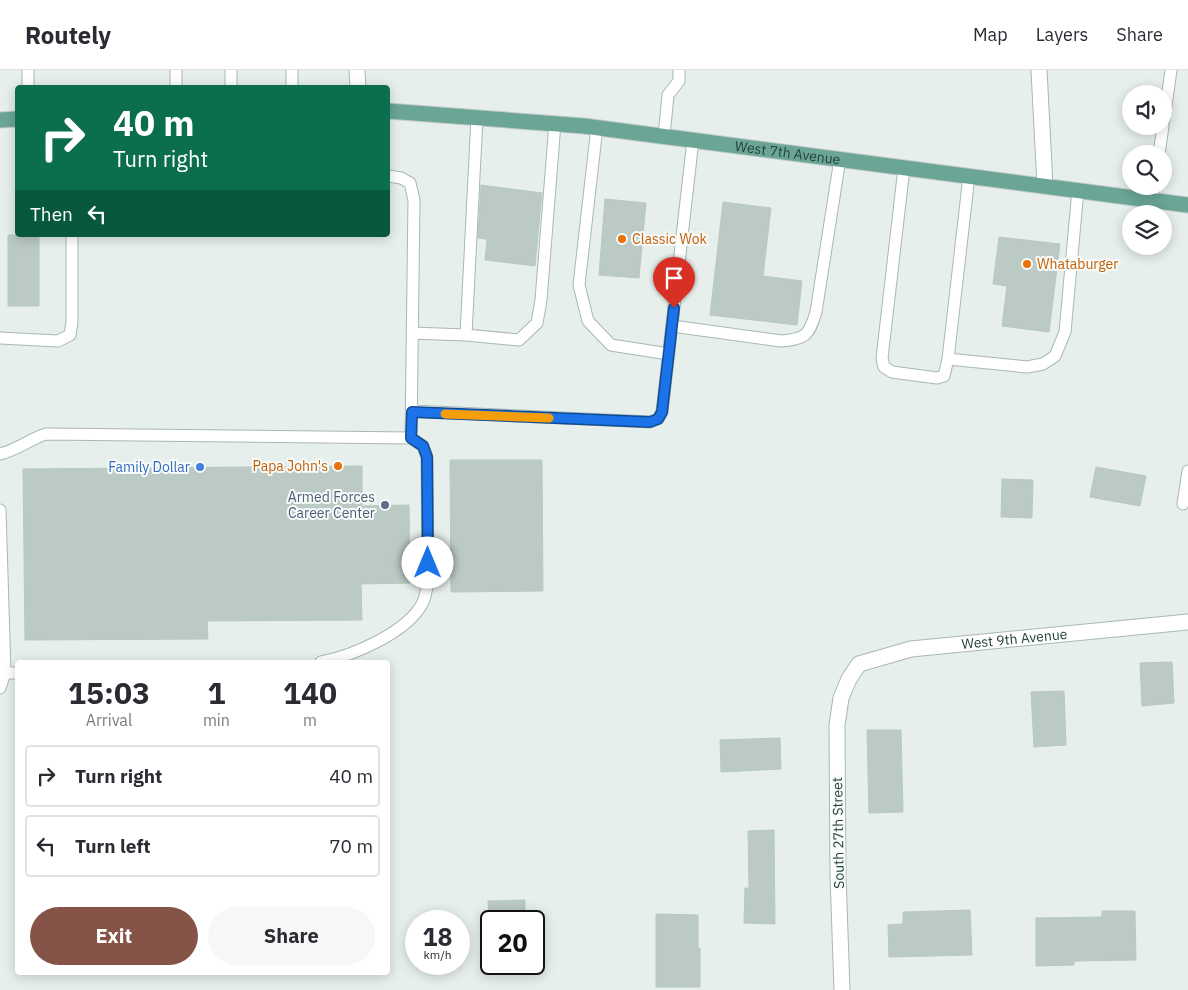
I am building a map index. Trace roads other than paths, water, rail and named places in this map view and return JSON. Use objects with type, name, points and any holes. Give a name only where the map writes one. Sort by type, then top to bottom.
[{"type":"main road","name":"West 7th Avenue","points":[[390,111],[597,127],[1045,186],[1078,190],[1122,192]]},
{"type":"main road","points":[[0,120],[15,119]]},
{"type":"main road","name":"West 7th Avenue","points":[[1159,195],[1188,205]]},
{"type":"street","points":[[357,70],[358,85]]},
{"type":"street","points":[[1039,70],[1045,186]]},
{"type":"street","name":"West 9th Avenue","points":[[849,679],[859,664],[911,649],[1188,622]]},
{"type":"street","name":"South 27th Street","points":[[842,990],[838,876],[837,725],[841,698],[849,679]]},
{"type":"lane","points":[[28,70],[28,85]]},
{"type":"lane","points":[[176,70],[176,85]]},
{"type":"lane","points":[[230,70],[231,85]]},
{"type":"lane","points":[[292,70],[292,85]]},
{"type":"lane","points":[[664,136],[668,94],[679,81],[679,70]]},
{"type":"lane","points":[[1169,85],[1171,70]]},
{"type":"lane","points":[[466,336],[477,117]]},
{"type":"lane","points":[[412,333],[519,340],[537,324],[541,300],[555,123]]},
{"type":"lane","points":[[597,127],[579,285],[588,321],[611,345],[669,354]]},
{"type":"lane","points":[[412,412],[650,422],[658,419],[662,412],[693,140]]},
{"type":"lane","points":[[672,326],[781,341],[798,340],[811,329],[816,312],[840,159]]},
{"type":"lane","points":[[904,168],[882,358],[884,367],[892,372],[937,378],[944,376],[948,359],[969,176]]},
{"type":"lane","points":[[390,176],[401,178],[410,183],[414,200],[411,438]]},
{"type":"lane","points":[[948,359],[1027,368],[1043,364],[1055,356],[1065,332],[1078,190]]},
{"type":"lane","points":[[0,338],[58,341],[70,335],[72,322],[72,237]]},
{"type":"lane","points":[[0,454],[10,451],[33,438],[46,434],[411,438],[423,446],[427,457],[428,583],[423,602],[411,617],[390,635],[341,658],[331,660]]},
{"type":"lane","points":[[1183,504],[1188,471]]},
{"type":"lane","points":[[0,510],[4,673],[0,688]]},
{"type":"lane","points":[[4,673],[15,673]]},
{"type":"place","name":"Classic Wok","points":[[622,239]]},
{"type":"place","name":"Whataburger","points":[[1027,264]]},
{"type":"place","name":"Papa John's","points":[[338,466]]},
{"type":"place","name":"Family Dollar","points":[[200,467]]},
{"type":"place","name":"Armed Forces Career Center","points":[[385,505]]}]
